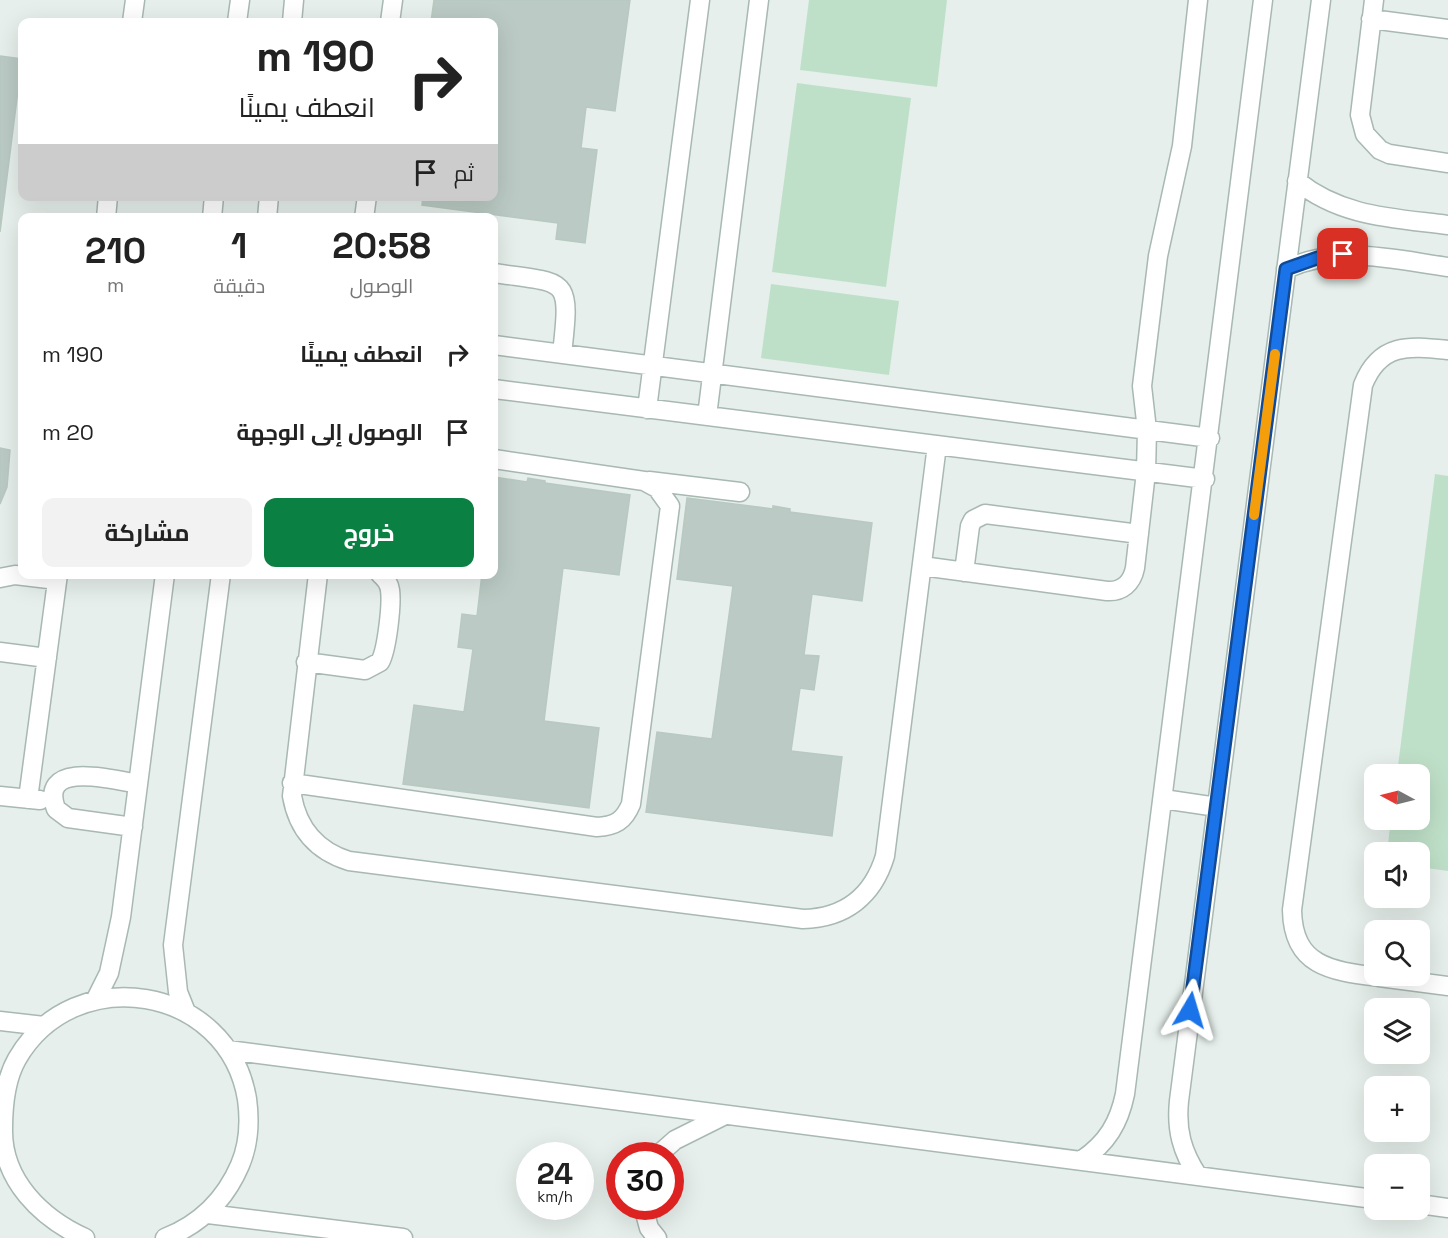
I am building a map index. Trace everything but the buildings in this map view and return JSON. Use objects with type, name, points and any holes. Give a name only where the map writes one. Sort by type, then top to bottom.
[{"type":"street","points":[[133,18],[135,0]]},
{"type":"street","points":[[238,18],[240,0]]},
{"type":"street","points":[[292,18],[294,0]]},
{"type":"street","points":[[391,18],[393,0]]},
{"type":"street","points":[[647,409],[700,0]]},
{"type":"street","points":[[707,416],[759,0]]},
{"type":"street","points":[[922,566],[1113,591],[1126,586],[1133,574],[1146,472],[1147,430],[1142,386],[1158,256],[1182,146],[1198,0]]},
{"type":"street","points":[[1082,1160],[1095,1151],[1115,1126],[1125,1094],[1205,479],[1263,0]]},
{"type":"street","points":[[1198,1176],[1183,1149],[1177,1118],[1321,0]]},
{"type":"street","points":[[1374,0],[1360,115],[1365,134],[1380,150],[1389,154],[1448,163]]},
{"type":"street","points":[[1371,19],[1448,29]]},
{"type":"street","points":[[1297,181],[1312,193],[1346,210],[1448,225]]},
{"type":"street","points":[[1286,269],[1314,258],[1343,254],[1448,267]]},
{"type":"street","points":[[498,274],[550,282],[561,288],[568,306],[562,354]]},
{"type":"street","points":[[498,346],[1210,438]]},
{"type":"street","points":[[1448,351],[1417,346],[1394,351],[1375,364],[1364,385],[1292,910],[1292,922],[1300,944],[1307,954],[1326,968],[1347,973],[1448,986]]},
{"type":"street","points":[[498,390],[1205,479]]},
{"type":"street","points":[[317,579],[292,783],[294,810],[305,833],[325,851],[349,861],[803,920],[834,915],[862,898],[880,872],[885,856],[937,445]]},
{"type":"street","points":[[498,460],[644,481],[740,492]]},
{"type":"street","points":[[292,783],[597,827],[619,822],[626,816],[631,804],[671,518],[666,496],[644,481]]},
{"type":"street","points":[[964,572],[970,526],[973,520],[985,514],[1139,534]]},
{"type":"street","points":[[0,579],[18,575]]},
{"type":"street","points":[[28,799],[58,579]]},
{"type":"street","points":[[96,999],[115,954],[164,579]]},
{"type":"street","points":[[186,1012],[178,992],[173,945],[220,579]]},
{"type":"street","points":[[306,662],[365,670],[380,662],[384,651],[391,595],[389,584],[384,579]]},
{"type":"street","points":[[0,652],[47,658]]},
{"type":"street","points":[[133,827],[68,818],[56,809],[54,802],[56,787],[60,781],[74,775],[138,784]]},
{"type":"street","points":[[0,796],[54,802]]},
{"type":"street","points":[[1163,799],[1216,807]]},
{"type":"street","points":[[85,1238],[60,1227],[8,1180],[3,1142],[3,1099],[17,1059],[44,1026],[68,1010],[96,999],[136,997],[157,1000],[186,1012],[210,1029],[228,1050],[244,1082],[250,1118],[245,1153],[231,1186],[208,1214],[182,1231],[165,1238]]},
{"type":"street","points":[[0,1021],[44,1026]]},
{"type":"street","points":[[228,1050],[1364,1198]]},
{"type":"street","points":[[673,1142],[725,1114]]},
{"type":"street","points":[[1430,1206],[1448,1208]]},
{"type":"street","points":[[208,1214],[403,1238]]},
{"type":"street","points":[[647,1220],[649,1228],[657,1238]]},
{"type":"green space","points":[[809,0],[947,0],[937,87],[800,70]]},
{"type":"green space","points":[[797,83],[911,98],[886,287],[772,272]]},
{"type":"green space","points":[[771,284],[899,301],[889,375],[761,358]]},
{"type":"green space","points":[[1435,474],[1448,476],[1448,871],[1430,869],[1430,842],[1388,842],[1390,830],[1430,830],[1430,764],[1398,764]]},
{"type":"slow traffic","points":[[1254,515],[1275,354]]},
{"type":"route","points":[[1190,1010],[1286,269],[1323,256],[1343,254]]}]
